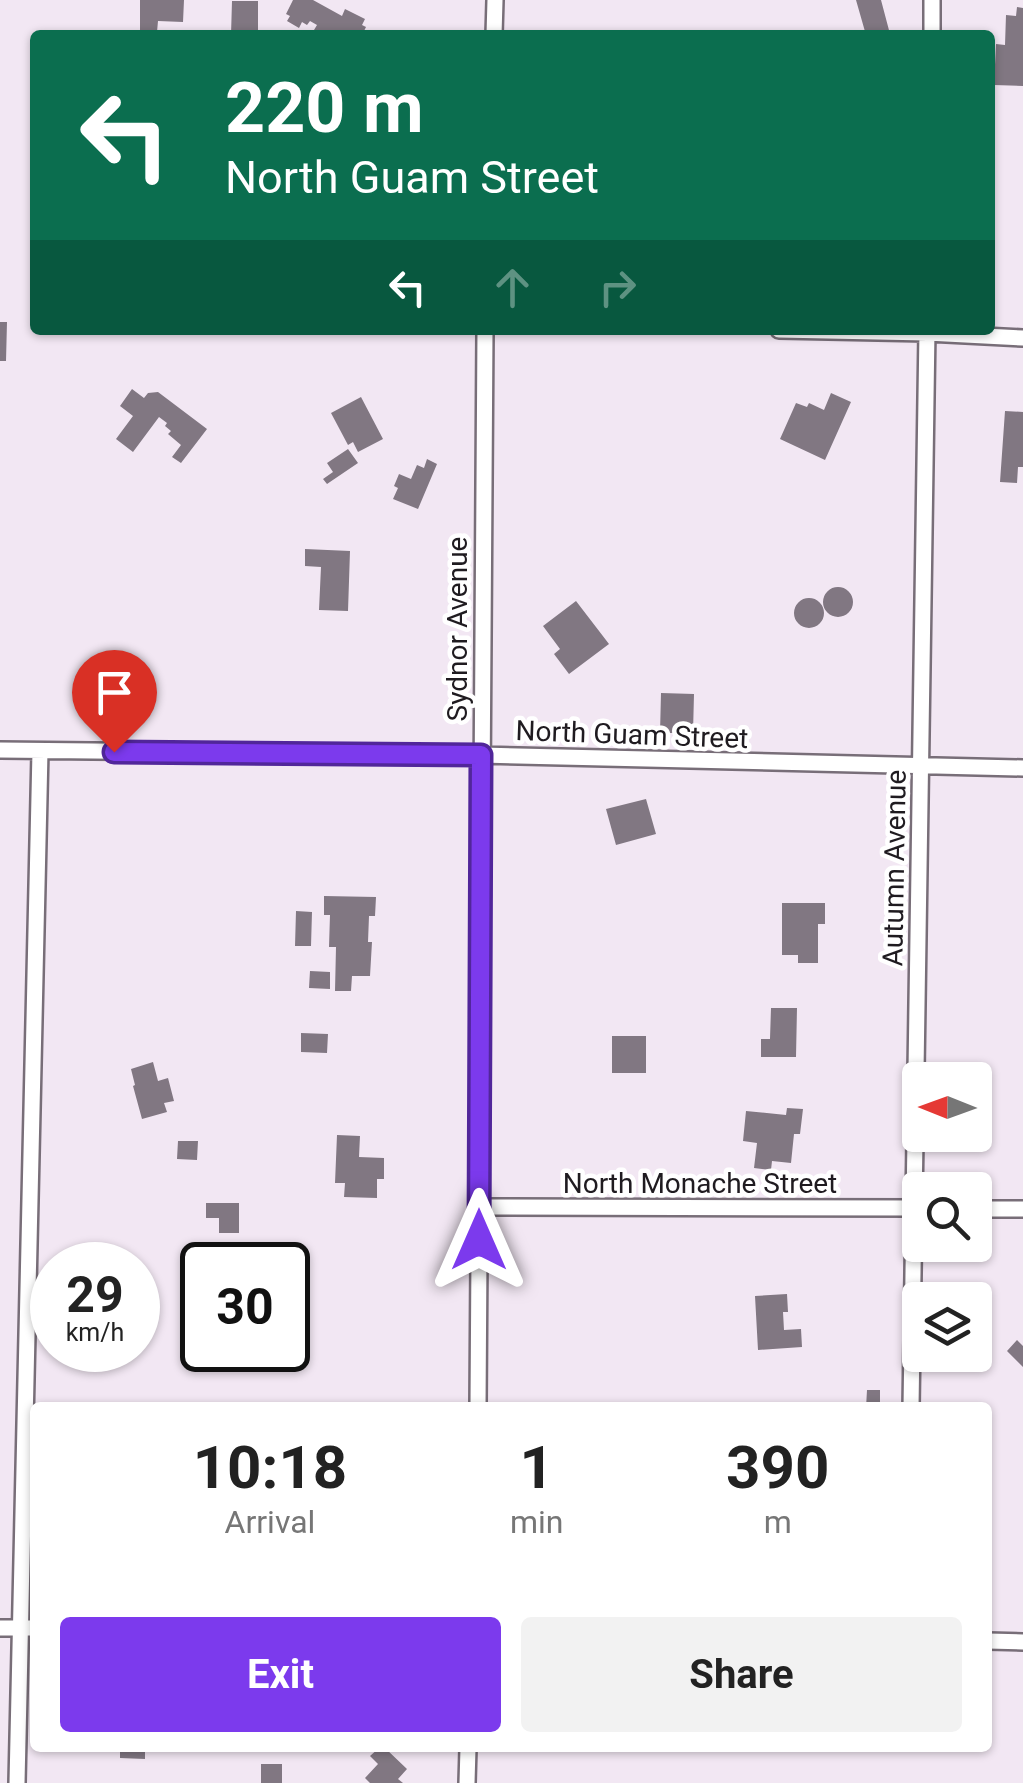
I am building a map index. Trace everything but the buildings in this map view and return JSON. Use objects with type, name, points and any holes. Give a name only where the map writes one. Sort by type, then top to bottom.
[{"type":"street","points":[[494,30],[495,0]]},
{"type":"street","points":[[932,0],[932,30]]},
{"type":"street","name":"Sydnor Avenue","points":[[478,1402],[485,335]]},
{"type":"street","name":"Autumn Avenue","points":[[917,1172],[928,335]]},
{"type":"street","points":[[976,335],[1023,338]]},
{"type":"street","name":"North Guam Street","points":[[0,750],[481,755],[1023,768]]},
{"type":"street","points":[[31,1402],[40,751]]},
{"type":"street","name":"North Monache Street","points":[[479,1207],[902,1208]]},
{"type":"street","points":[[992,1209],[1023,1209]]},
{"type":"street","name":"Autumn Avenue","points":[[912,1402],[916,1262]]},
{"type":"street","points":[[16,1783],[28,1628],[30,1482]]},
{"type":"street","points":[[0,1628],[28,1628]]},
{"type":"street","points":[[992,1641],[1023,1642]]},
{"type":"street","points":[[468,1752],[468,1783]]},
{"type":"route","points":[[114,752],[481,755],[479,1240]]}]
